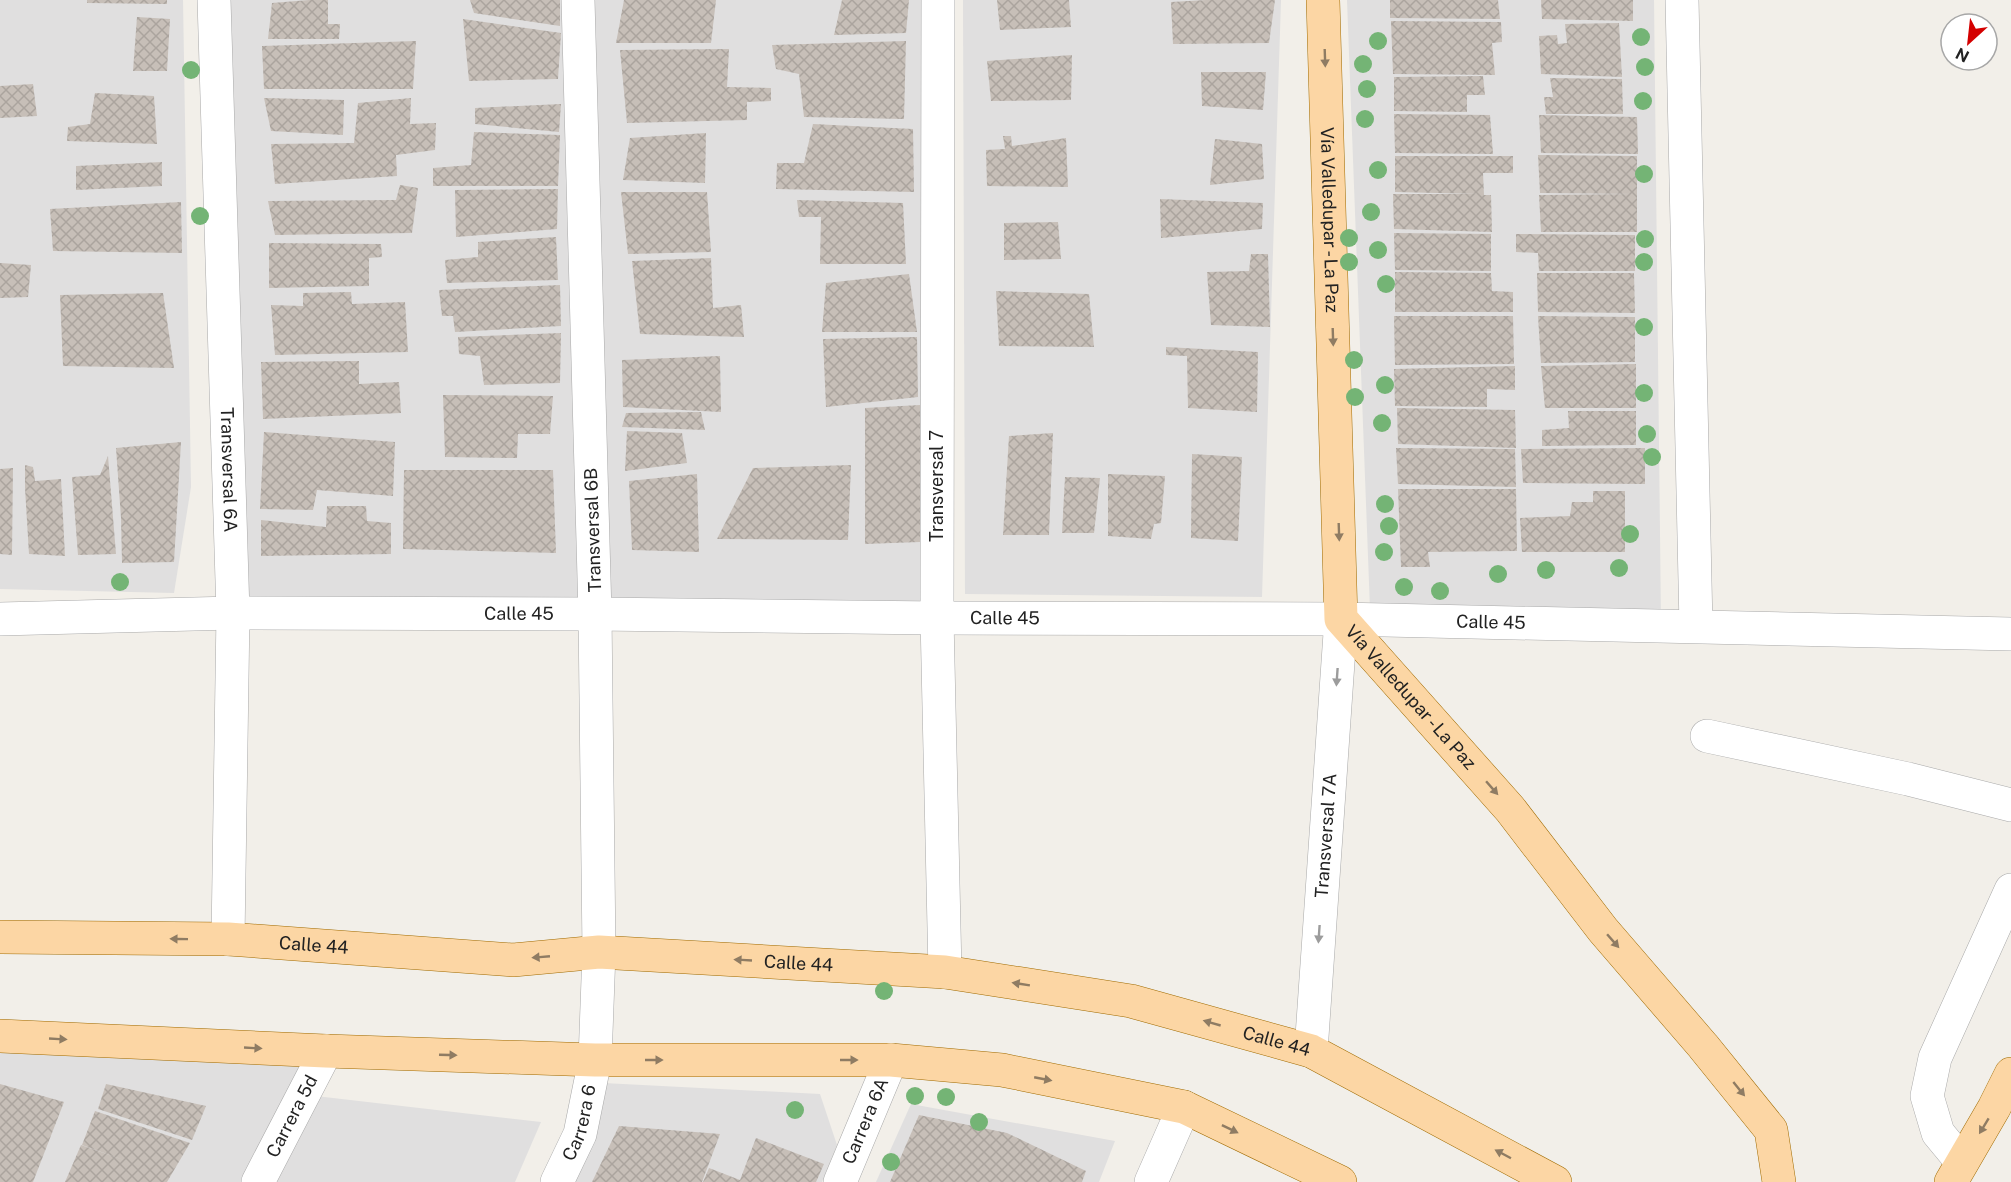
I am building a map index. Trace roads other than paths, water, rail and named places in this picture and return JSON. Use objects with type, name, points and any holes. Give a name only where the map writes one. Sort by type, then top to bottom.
[{"type":"main road","name":"Vía Valledupar - La Paz","points":[[1323,0],[1341,619],[1510,808],[1604,930],[1771,1130],[1779,1182]]},
{"type":"main road","name":"Calle 44","points":[[0,937],[228,939],[513,960],[599,952],[945,972],[1131,1001],[1311,1051],[1555,1182]]},
{"type":"main road","points":[[0,1036],[326,1051],[595,1060],[891,1060],[1002,1070],[1184,1107],[1340,1182]]},
{"type":"main road","points":[[1956,1172],[1994,1108],[2011,1074]]},
{"type":"street","name":"Transversal 6A","points":[[214,0],[233,613],[228,939]]},
{"type":"street","name":"Transversal 6B","points":[[578,0],[595,614],[599,952],[595,1060]]},
{"type":"street","name":"Transversal 7","points":[[938,0],[937,618],[945,972]]},
{"type":"street","points":[[1682,0],[1696,626]]},
{"type":"street","name":"Calle 45","points":[[0,619],[233,613],[1341,619],[2011,634]]},
{"type":"street","name":"Transversal 7A","points":[[1311,1051],[1341,619]]},
{"type":"street","points":[[1707,736],[1908,779],[2011,806]]},
{"type":"street","points":[[1956,1172],[1938,1133],[1927,1096],[1935,1058],[2011,890]]},
{"type":"street","name":"Carrera 5d","points":[[258,1182],[326,1051]]},
{"type":"street","name":"Carrera 6","points":[[557,1182],[580,1134],[595,1060]]},
{"type":"street","name":"Carrera 6A","points":[[840,1182],[891,1060]]},
{"type":"street","points":[[1151,1182],[1184,1107]]}]
